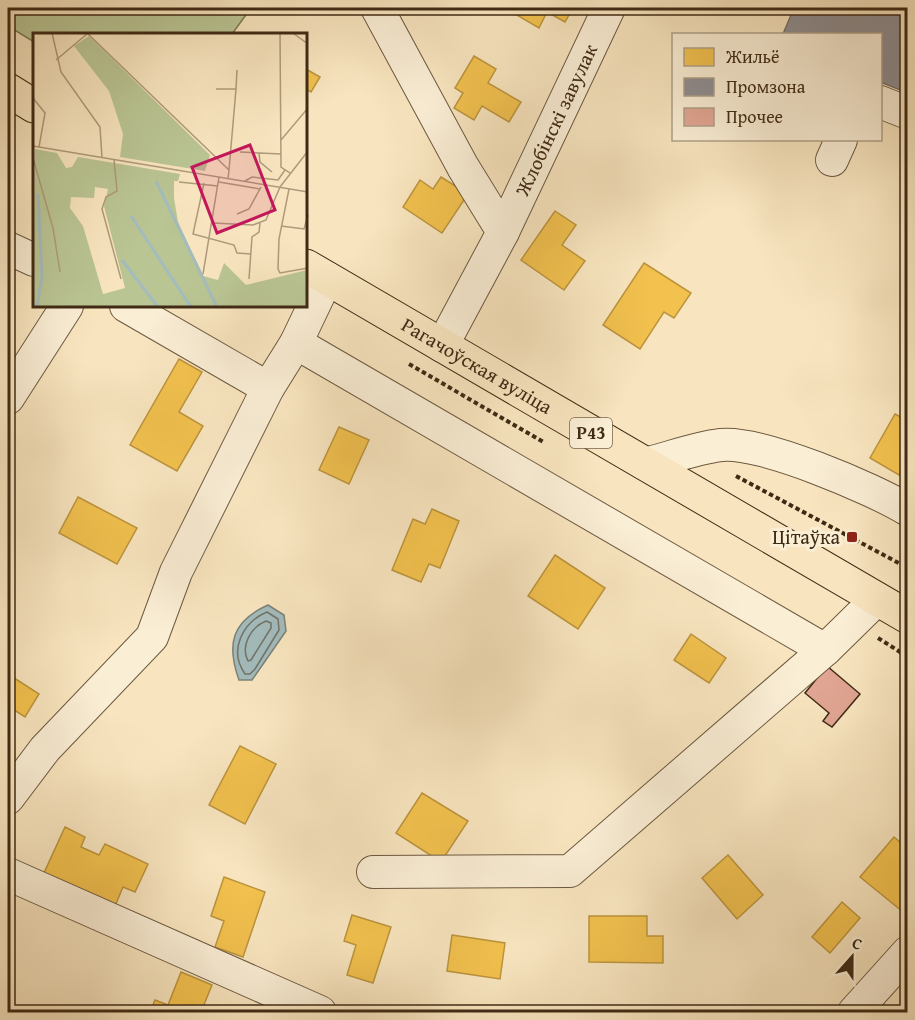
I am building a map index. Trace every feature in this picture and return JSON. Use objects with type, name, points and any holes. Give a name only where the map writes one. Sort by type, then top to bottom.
[{"type":"main road","points":[[8,90],[33,105]]},
{"type":"main road","name":"Рагачоўская вуліца","points":[[316,272],[908,617]]},
{"type":"street","points":[[377,8],[462,167],[503,232]]},
{"type":"street","name":"Жлобінскі завулак","points":[[442,346],[503,232],[609,8]]},
{"type":"street","points":[[882,103],[908,113]]},
{"type":"street","points":[[8,248],[33,260]]},
{"type":"street","name":"Рагачоўская вуліца","points":[[308,300],[316,272]]},
{"type":"street","points":[[8,398],[66,308]]},
{"type":"street","points":[[129,308],[268,388]]},
{"type":"street","name":"Рагачоўская вуліца","points":[[8,798],[45,749],[152,637],[176,572],[268,388],[296,343],[306,308]]},
{"type":"street","points":[[296,343],[825,650]]},
{"type":"street","points":[[645,464],[723,445],[778,454],[890,499],[908,510]]},
{"type":"street","points":[[373,872],[570,871],[825,650],[877,598]]},
{"type":"street","points":[[8,874],[320,1012]]},
{"type":"street","points":[[854,1012],[908,952]]},
{"type":"green space","points":[[8,8],[251,8],[233,33],[33,33],[33,41],[8,26]]},
{"type":"water","points":[[268,605],[284,615],[286,631],[252,680],[239,680],[233,655],[235,635],[246,618]]},
{"type":"building: Жильё","points":[[505,8],[573,8],[565,22],[547,12],[539,28]]},
{"type":"building: Жильё","points":[[474,56],[496,69],[488,83],[521,102],[509,122],[482,106],[474,120],[454,108],[463,93],[455,88]]},
{"type":"building: Жильё","points":[[308,70],[320,77],[311,92],[308,90]]},
{"type":"building: Жильё","points":[[441,177],[468,194],[442,233],[403,207],[420,180],[433,189]]},
{"type":"building: Жильё","points":[[555,211],[576,225],[562,245],[585,261],[564,290],[521,260]]},
{"type":"building: Жильё","points":[[644,263],[691,293],[674,318],[664,312],[640,349],[603,325]]},
{"type":"building: Жильё","points":[[179,359],[202,372],[179,412],[203,426],[177,471],[130,445]]},
{"type":"building: Жильё","points":[[895,414],[908,421],[908,459],[899,475],[870,458]]},
{"type":"building: Жильё","points":[[339,427],[369,440],[349,484],[319,470]]},
{"type":"building: Жильё","points":[[78,497],[137,528],[117,564],[59,533]]},
{"type":"building: Жильё","points":[[432,509],[459,521],[440,568],[429,564],[421,582],[392,570],[413,519],[425,524]]},
{"type":"building: Жильё","points":[[555,555],[605,588],[578,629],[528,596]]},
{"type":"building: Жильё","points":[[691,634],[726,658],[709,683],[674,660]]},
{"type":"building: Жильё","points":[[8,674],[39,694],[25,717],[8,706]]},
{"type":"building: Жильё","points":[[240,746],[276,764],[245,824],[209,805]]},
{"type":"building: Жильё","points":[[422,793],[468,821],[441,862],[396,833]]},
{"type":"building: Жильё","points":[[65,827],[85,837],[81,847],[99,855],[105,844],[148,864],[135,892],[123,887],[115,906],[44,873]]},
{"type":"building: Жильё","points":[[894,837],[908,849],[908,916],[860,877]]},
{"type":"building: Жильё","points":[[728,855],[763,895],[737,919],[702,878]]},
{"type":"building: Жильё","points":[[224,877],[265,892],[243,957],[215,947],[224,921],[211,916]]},
{"type":"building: Жильё","points":[[842,902],[860,918],[830,953],[812,937]]},
{"type":"building: Жильё","points":[[352,915],[391,927],[373,983],[347,975],[356,945],[344,941]]},
{"type":"building: Жильё","points":[[589,916],[647,916],[647,936],[663,936],[663,963],[589,962]]},
{"type":"building: Жильё","points":[[452,935],[505,943],[500,979],[447,971]]},
{"type":"building: Жильё","points":[[181,972],[212,985],[201,1012],[150,1012],[155,1000],[168,1005]]},
{"type":"building: Промзона","points":[[794,8],[908,9],[908,93],[882,83],[882,33],[783,33]]},
{"type":"building: Прочее","points":[[827,666],[860,694],[832,727],[823,721],[829,713],[805,693]]},
{"type":"place","name":"Цітаўка","points":[[852,537]]}]
